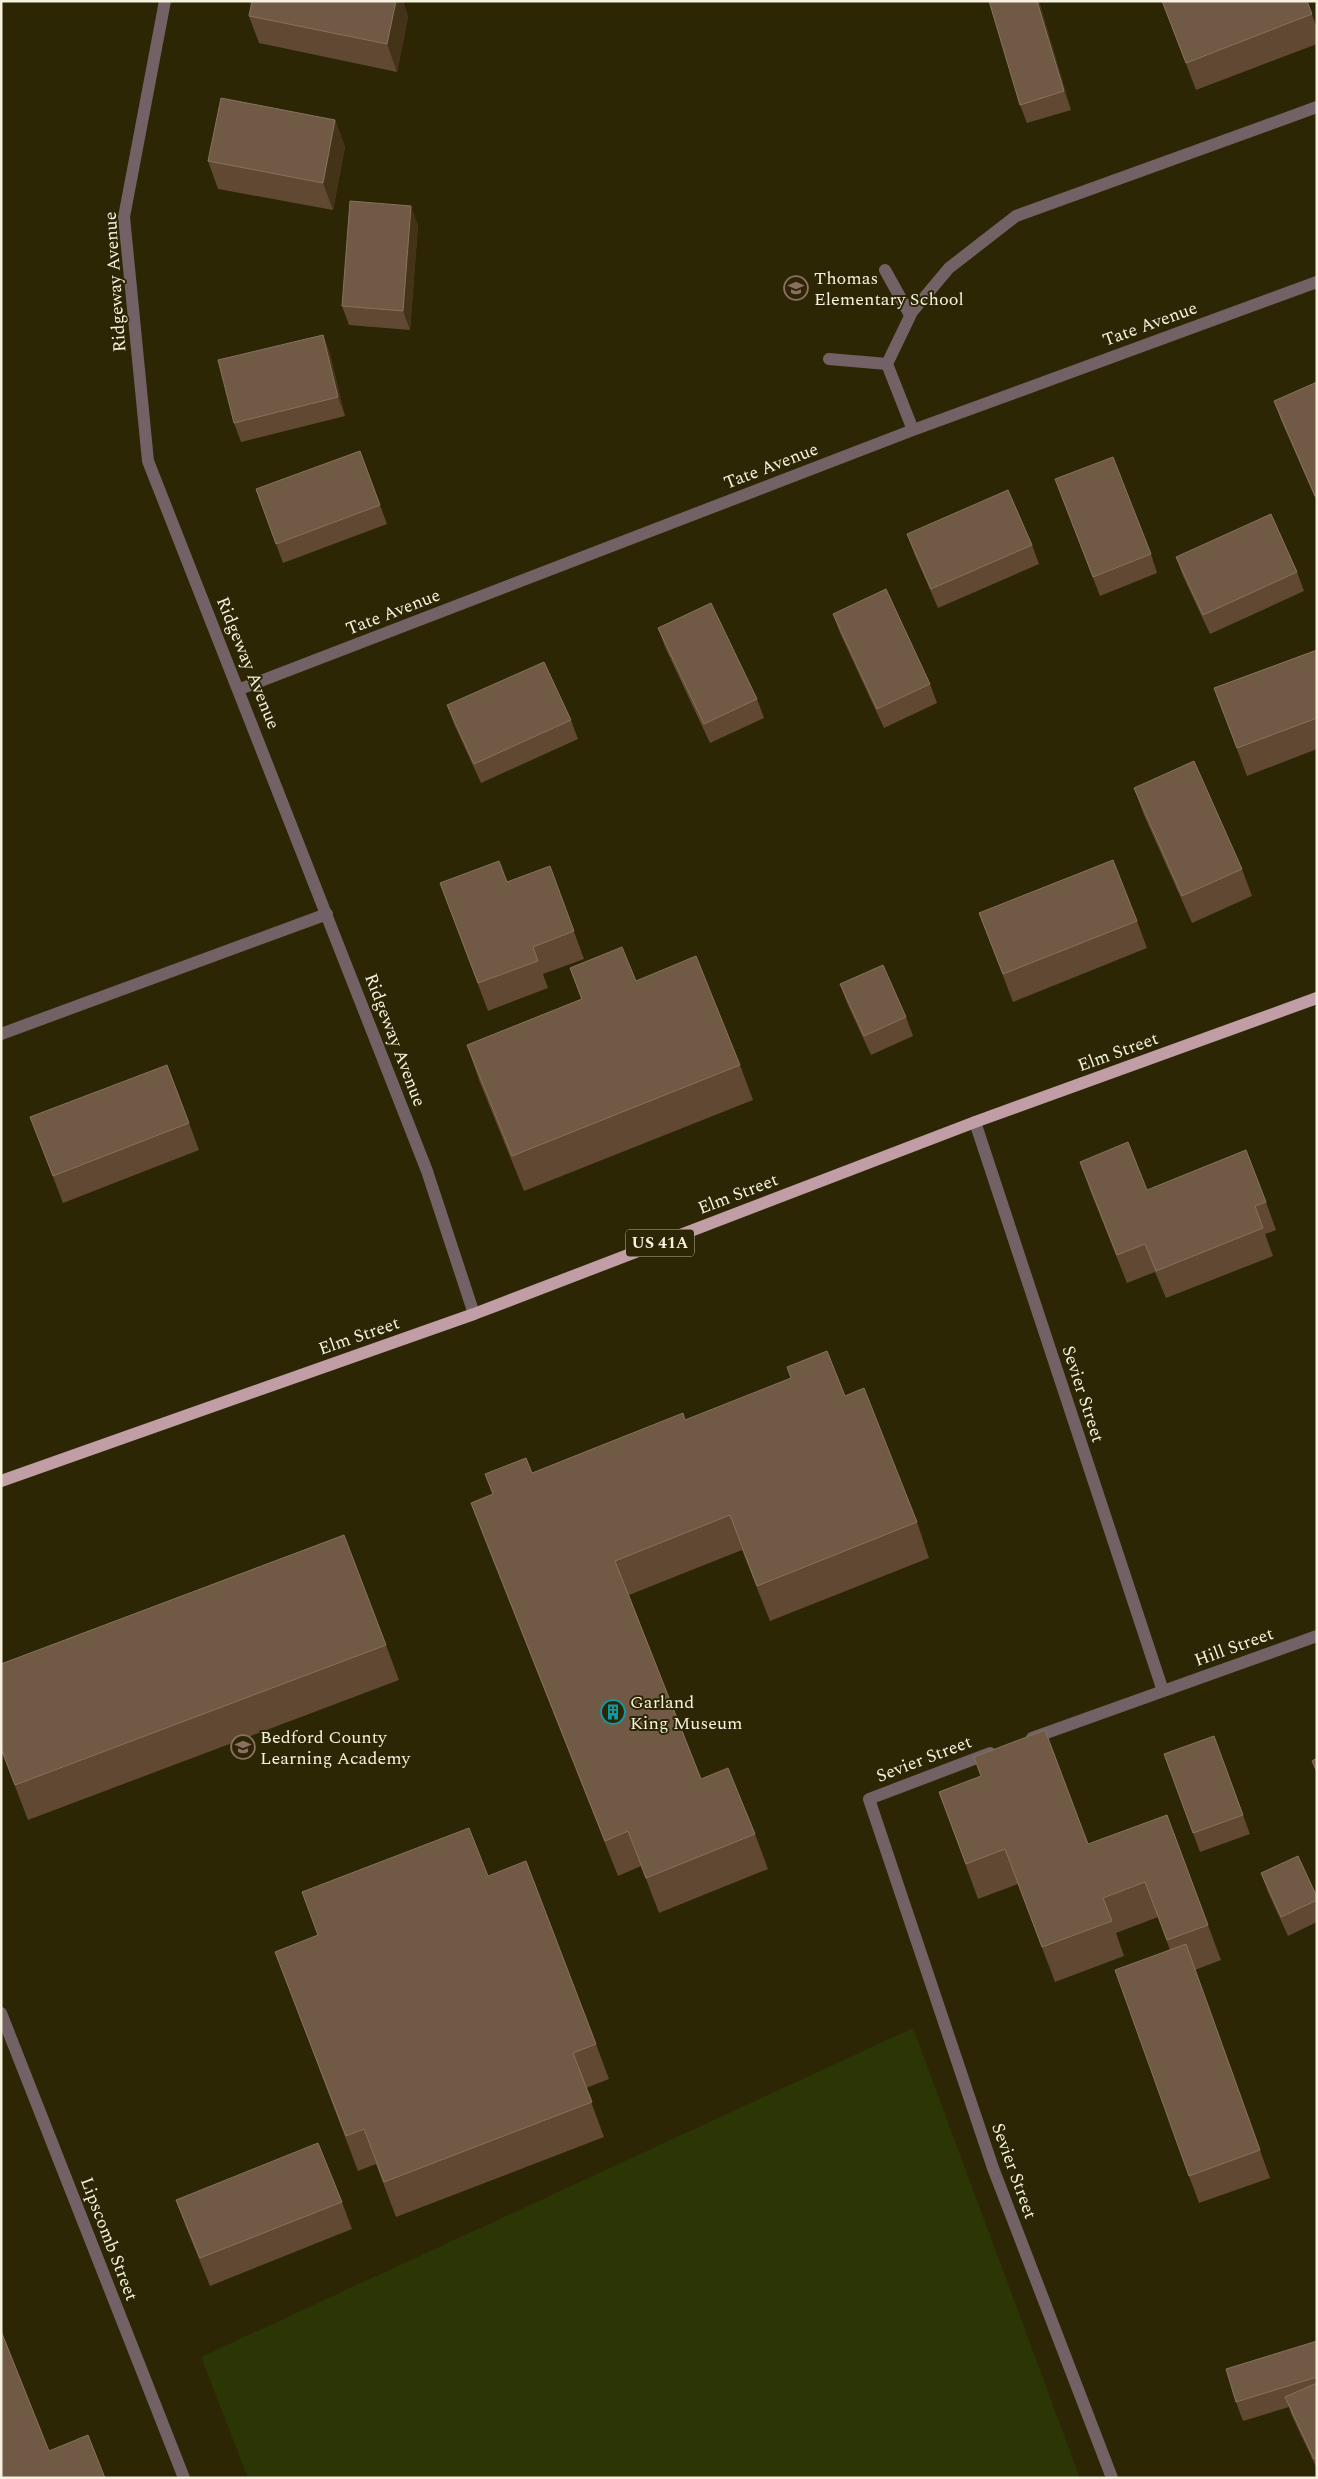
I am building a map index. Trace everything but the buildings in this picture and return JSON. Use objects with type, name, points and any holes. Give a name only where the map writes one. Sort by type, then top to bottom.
[{"type":"main road","name":"Elm Street","points":[[1,1481],[474,1314],[975,1122],[1317,998]]},
{"type":"street","name":"Ridgeway Avenue","points":[[165,1],[124,217],[148,460],[240,689],[427,1171],[474,1314]]},
{"type":"street","points":[[913,430],[887,364],[910,315],[949,268],[1016,216],[1317,107]]},
{"type":"street","points":[[884,270],[910,315]]},
{"type":"street","name":"Tate Avenue","points":[[240,689],[913,430],[1317,282]]},
{"type":"street","points":[[829,359],[887,364]]},
{"type":"street","points":[[1,1034],[327,914]]},
{"type":"street","name":"Sevier Street","points":[[975,1122],[1163,1691]]},
{"type":"street","name":"Hill Street","points":[[1163,1691],[1317,1636]]},
{"type":"street","points":[[1020,1742],[1163,1691]]},
{"type":"street","name":"Sevier Street","points":[[1002,1748],[869,1799],[993,2168],[1112,2478]]},
{"type":"street","name":"Lipscomb Street","points":[[1,2013],[184,2478]]},
{"type":"green space","points":[[913,2028],[1080,2478],[248,2478],[201,2357]]},
{"type":"place","name":"Thomas Elementary School","points":[[796,288]]},
{"type":"place","name":"Garland King Museum","points":[[613,1712]]},
{"type":"place","name":"Bedford County Learning Academy","points":[[243,1747]]}]
